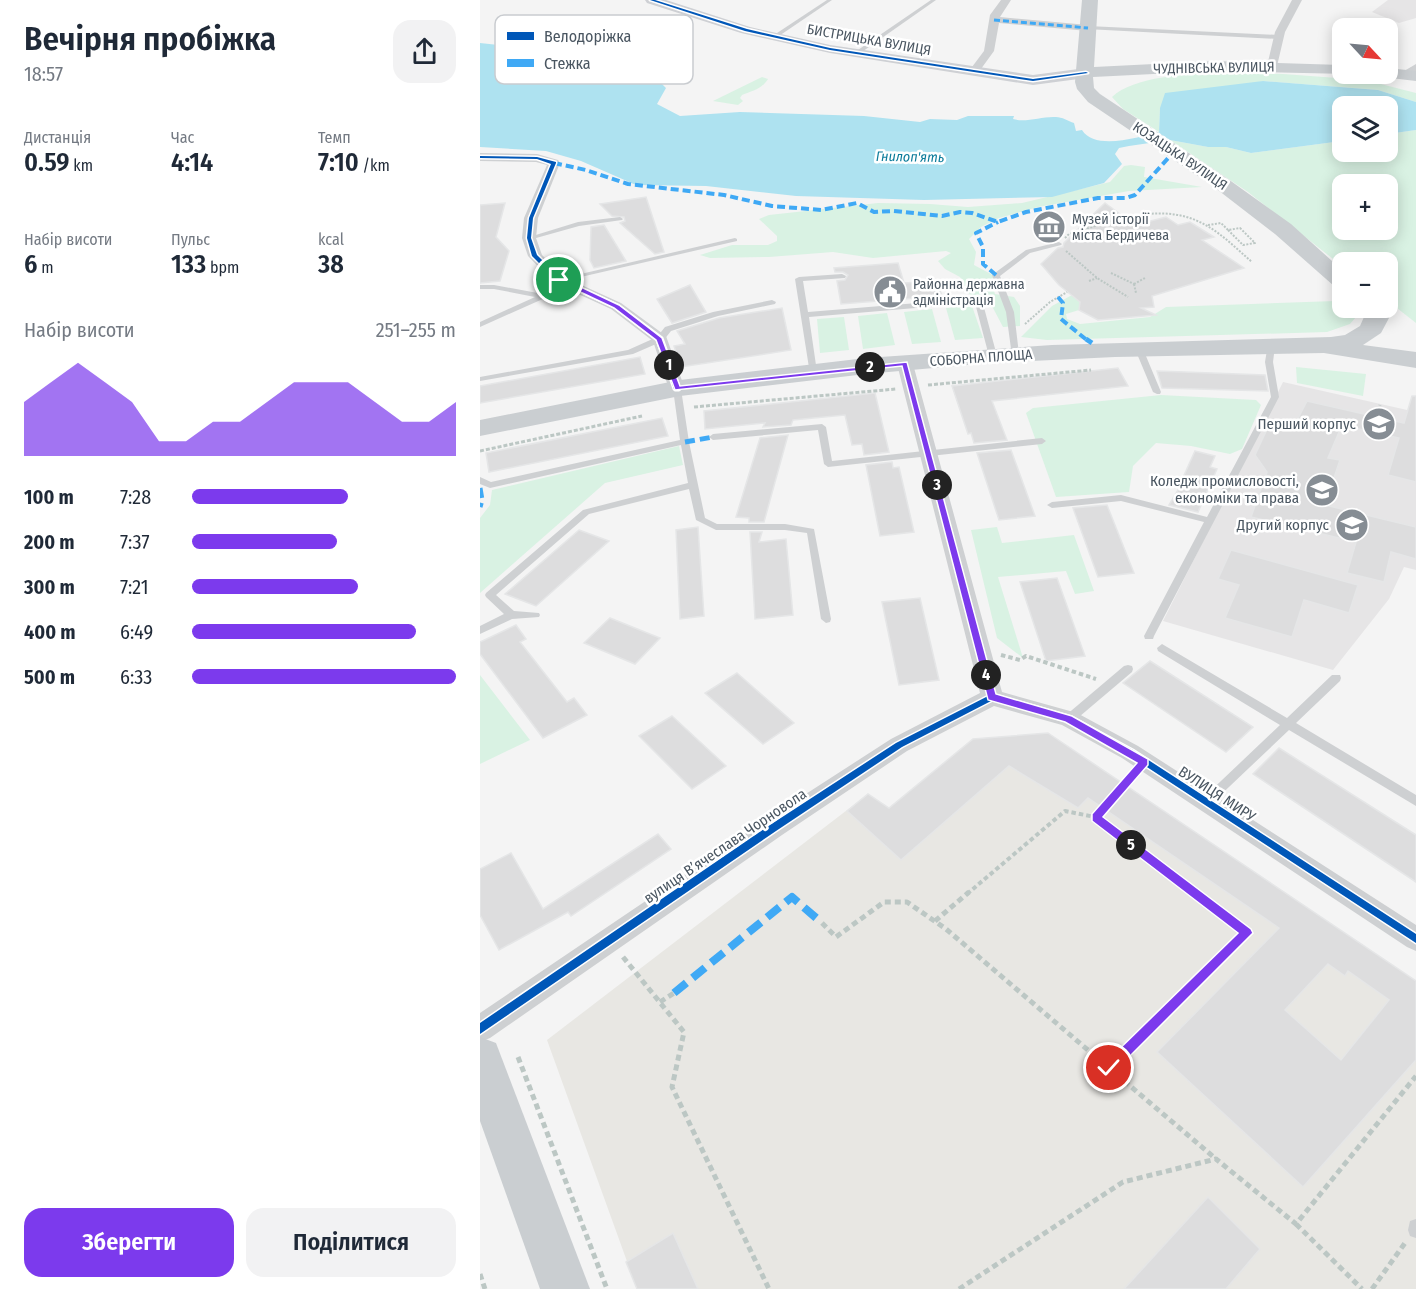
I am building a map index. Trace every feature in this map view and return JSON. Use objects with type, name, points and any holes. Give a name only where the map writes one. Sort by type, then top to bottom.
[{"type":"main road","points":[[1090,0],[1084,82],[1086,89],[1094,98]]},
{"type":"main road","points":[[1086,50],[1098,62],[1138,69]]},
{"type":"main road","name":"ЧУДНІВСЬКА ВУЛИЦЯ","points":[[1086,73],[1138,69],[1272,66],[1332,69]]},
{"type":"main road","name":"КОЗАЦЬКА ВУЛИЦЯ","points":[[1094,98],[1221,183],[1283,229],[1332,272]]},
{"type":"main road","name":"СОБОРНА ПЛОЩА","points":[[480,428],[679,398],[813,372],[905,376],[1007,350],[1307,346],[1347,342],[1375,326],[1377,318]]},
{"type":"main road","points":[[1384,318],[1416,348]]},
{"type":"main road","name":"СОБОРНА ПЛОЩА","points":[[1307,346],[1416,360]]},
{"type":"main road","points":[[499,1058],[565,1289]]},
{"type":"street","points":[[974,71],[989,51],[994,20],[1006,0]]},
{"type":"street","points":[[1272,66],[1279,37],[1297,0]]},
{"type":"street","name":"БИСТРИЦЬКА ВУЛИЦЯ","points":[[664,1],[774,37],[857,53],[1033,80],[1086,73]]},
{"type":"street","points":[[994,20],[1088,28]]},
{"type":"street","points":[[1033,80],[1065,86],[1094,98]]},
{"type":"street","points":[[482,160],[537,158],[554,163],[531,218],[529,238],[535,256],[559,280],[616,306],[660,339],[679,398]]},
{"type":"street","points":[[905,376],[928,453],[992,697]]},
{"type":"street","name":"ВУЛИЦЯ МИРУ","points":[[992,697],[1068,719],[1144,762],[1416,939]]},
{"type":"street","name":"вулиця Вʼячеслава Чорновола","points":[[480,1029],[899,745],[992,697]]},
{"type":"lane","points":[[774,37],[830,0]]},
{"type":"lane","points":[[857,53],[934,0]]},
{"type":"lane","points":[[1088,28],[1279,37]]},
{"type":"lane","points":[[529,238],[578,224],[620,219]]},
{"type":"lane","points":[[559,280],[735,240]]},
{"type":"lane","points":[[1007,350],[1010,312],[996,275],[1028,250],[1059,244]]},
{"type":"lane","points":[[813,372],[798,279],[842,276]]},
{"type":"lane","points":[[480,287],[494,287],[543,296]]},
{"type":"lane","points":[[480,325],[543,296],[581,291]]},
{"type":"lane","points":[[805,315],[978,300],[1007,350]]},
{"type":"lane","points":[[480,379],[630,351],[660,339],[668,330],[716,314],[772,302]]},
{"type":"lane","points":[[1149,636],[1275,397],[1269,362],[1271,346]]},
{"type":"lane","points":[[1139,349],[1157,392]]},
{"type":"lane","points":[[679,398],[685,442],[701,520],[716,527],[785,527],[811,531],[826,619]]},
{"type":"lane","points":[[713,437],[822,427],[828,464],[1042,441]]},
{"type":"lane","points":[[480,480],[490,485],[685,442]]},
{"type":"lane","points":[[511,615],[490,595],[586,512],[693,485]]},
{"type":"lane","points":[[1052,505],[1121,498],[1210,521]]},
{"type":"lane","points":[[480,630],[511,615],[535,615]]},
{"type":"lane","points":[[1162,648],[1416,801]]},
{"type":"lane","points":[[1068,719],[1128,669]]},
{"type":"lane","points":[[1206,802],[1336,678]]},
{"type":"path","points":[[1128,297],[1097,278],[1059,244],[1069,234],[1137,215],[1164,211],[1189,216],[1207,225],[1252,262]]},
{"type":"path","points":[[1207,225],[1221,223],[1228,230],[1243,244],[1255,243],[1240,228],[1228,230]]},
{"type":"path","points":[[1111,273],[1134,284]]},
{"type":"path","points":[[1089,281],[1097,278]]},
{"type":"path","points":[[1134,284],[1145,278]]},
{"type":"path","points":[[1134,284],[1136,293]]},
{"type":"path","points":[[1007,350],[1025,325],[1050,302],[1067,292]]},
{"type":"path","points":[[919,386],[1099,370]]},
{"type":"path","points":[[480,451],[679,398],[905,376]]},
{"type":"path","points":[[1376,417],[1380,405]]},
{"type":"path","points":[[997,654],[1020,660],[1026,656],[1110,683]]},
{"type":"path","points":[[1095,817],[1144,762]]},
{"type":"path","points":[[935,921],[1065,811],[1095,817],[1246,933],[1109,1068]]},
{"type":"path","points":[[822,923],[836,937],[885,902],[908,902],[935,921],[1296,1224],[1362,1289]]},
{"type":"path","points":[[609,940],[684,1032],[672,1087],[769,1289]]},
{"type":"path","points":[[660,1002],[674,993]]},
{"type":"path","points":[[499,1058],[607,1289]]},
{"type":"path","points":[[1296,1224],[1416,1077]]},
{"type":"path","points":[[959,1289],[1123,1182],[1216,1159]]},
{"type":"path","points":[[1372,1289],[1416,1229]]},
{"type":"path","points":[[480,1274],[485,1289]]},
{"type":"shaded area","points":[[1388,0],[1416,0],[1416,18],[1399,23],[1398,18],[1387,18],[1372,12]]},
{"type":"shaded area","name":"Коледж промисловості, економіки та права","points":[[1283,382],[1416,412],[1416,570],[1404,567],[1389,599],[1333,670],[1163,621]]},
{"type":"shaded area","points":[[973,739],[1135,792],[1416,981],[1416,1289],[637,1289],[547,1040],[868,794],[889,808]]},
{"type":"green space","points":[[1218,73],[1283,74],[1332,78],[1332,84],[1381,84],[1416,93],[1416,102],[1378,90],[1263,81],[1160,108],[1159,132],[1123,109],[1112,97],[1127,87],[1146,81]]},
{"type":"green space","points":[[762,77],[768,79],[760,87],[742,95],[740,98],[743,101],[738,105],[713,101]]},
{"type":"green space","points":[[1416,130],[1416,323],[1398,309],[1398,252],[1332,252],[1332,258],[1248,192],[1170,140],[1208,147],[1226,147],[1251,153],[1332,142],[1332,162],[1398,162],[1398,133]]},
{"type":"green space","points":[[1124,166],[1145,167],[1144,177],[1202,187],[1129,191],[1038,207],[999,218],[981,227],[969,239],[976,252],[974,265],[1006,282],[1005,286],[993,288],[995,294],[1014,297],[1020,306],[1020,326],[1003,327],[993,308],[968,293],[960,277],[945,269],[938,261],[951,253],[946,251],[873,258],[833,252],[769,257],[710,258],[700,255],[732,245],[768,245],[777,241],[777,236],[759,219],[769,215],[878,203],[968,207],[1022,203],[1110,182]]},
{"type":"green space","points":[[1072,295],[1080,302],[1079,310],[1066,314],[1067,319],[1080,324],[1150,317],[1166,307],[1332,301],[1332,318],[1355,318],[1350,324],[1327,332],[1047,340],[1021,337],[1052,306]]},
{"type":"green space","points":[[972,306],[983,338],[955,340],[946,308]]},
{"type":"green space","points":[[932,309],[941,342],[912,344],[904,312]]},
{"type":"green space","points":[[887,313],[895,345],[863,349],[858,316]]},
{"type":"green space","points":[[844,317],[849,350],[820,353],[817,319]]},
{"type":"green space","points":[[1296,367],[1366,374],[1363,396],[1297,383]]},
{"type":"green space","points":[[1161,395],[1256,400],[1261,405],[1242,449],[1230,454],[1191,446],[1156,443],[1133,466],[1129,492],[1056,497],[1026,413],[1033,408]]},
{"type":"green space","points":[[679,446],[683,465],[605,483],[480,593],[480,518],[490,505],[492,490]]},
{"type":"green space","points":[[997,527],[1002,543],[1074,535],[1094,591],[1075,594],[1066,571],[998,577],[1023,658],[997,638],[971,530]]},
{"type":"green space","points":[[480,675],[530,740],[480,764]]},
{"type":"water","name":"Гнилоп'ять","points":[[480,43],[495,45],[495,84],[662,84],[666,88],[657,104],[680,116],[740,112],[864,116],[920,122],[930,119],[957,120],[968,116],[1014,116],[1013,119],[1023,120],[1056,117],[1074,123],[1076,131],[1082,130],[1097,140],[1107,141],[1118,141],[1159,132],[1160,108],[1165,93],[1263,81],[1378,90],[1397,96],[1332,96],[1332,142],[1251,153],[1226,147],[1208,147],[1170,140],[1119,148],[1115,154],[1122,164],[1104,183],[1052,197],[924,200],[796,196],[706,186],[636,185],[581,161],[546,151],[480,147]]},
{"type":"water","points":[[1398,96],[1416,102],[1416,130],[1398,133]]},
{"type":"building","points":[[646,197],[664,252],[655,254],[620,223],[625,221],[624,217],[612,216],[600,204]]},
{"type":"building","points":[[505,203],[496,237],[509,251],[500,281],[480,283],[480,205]]},
{"type":"building","points":[[1105,203],[1135,225],[1166,217],[1178,225],[1190,222],[1214,237],[1202,240],[1244,268],[1152,296],[1154,307],[1141,308],[1156,315],[1098,320],[1079,310],[1080,302],[1059,285],[1041,264],[1058,248],[1063,247],[1064,243]]},
{"type":"building","points":[[604,225],[626,261],[594,268],[590,260],[591,227]]},
{"type":"building","points":[[898,263],[904,283],[937,281],[942,296],[841,304],[837,281],[845,280],[848,275],[835,272],[834,268]]},
{"type":"building","points":[[690,285],[706,312],[672,323],[657,299]]},
{"type":"building","points":[[782,308],[791,350],[681,367],[674,346],[685,344],[677,331],[719,318]]},
{"type":"building","points":[[640,357],[645,374],[480,403],[480,386]]},
{"type":"building","points":[[1118,368],[1128,386],[992,401],[1007,440],[974,443],[971,433],[968,434],[952,386]]},
{"type":"building","points":[[1157,371],[1265,375],[1268,391],[1162,388]]},
{"type":"building","points":[[875,393],[889,452],[864,455],[862,444],[852,445],[845,415],[793,420],[791,425],[763,427],[765,423],[705,429],[704,411]]},
{"type":"building","points":[[1412,396],[1416,396],[1416,482],[1388,475],[1399,438],[1342,425],[1328,458],[1340,460],[1325,505],[1416,527],[1416,559],[1391,552],[1384,582],[1347,573],[1356,542],[1251,517],[1267,472],[1255,455],[1269,425],[1292,430],[1307,401],[1404,423]]},
{"type":"building","points":[[662,418],[668,436],[489,472],[486,453]]},
{"type":"building","points":[[788,435],[764,522],[749,522],[749,518],[736,517],[760,438]]},
{"type":"building","points":[[1011,450],[1035,516],[999,520],[977,453]]},
{"type":"building","points":[[1195,451],[1215,456],[1210,467],[1217,469],[1198,512],[1169,505],[1181,485]]},
{"type":"building","points":[[892,462],[893,468],[899,467],[914,532],[880,536],[866,465]]},
{"type":"building","points":[[1107,505],[1134,573],[1098,577],[1073,508]]},
{"type":"building","points":[[698,527],[704,616],[680,619],[676,530]]},
{"type":"building","points":[[579,530],[609,541],[536,606],[505,594]]},
{"type":"building","points":[[750,532],[762,532],[759,542],[786,539],[793,615],[755,619]]},
{"type":"building","name":"Коледж промисловості, економіки та права","points":[[1231,550],[1358,585],[1349,613],[1304,600],[1292,637],[1225,618],[1239,585],[1218,579]]},
{"type":"building","points":[[1057,578],[1085,656],[1046,661],[1020,582]]},
{"type":"building","points":[[920,598],[939,680],[899,685],[882,602]]},
{"type":"building","points":[[610,618],[660,638],[635,664],[584,643]]},
{"type":"building","points":[[516,625],[526,639],[520,642],[567,702],[574,698],[587,715],[543,738],[480,654],[480,642]]},
{"type":"building","points":[[1150,661],[1253,727],[1226,752],[1123,683]]},
{"type":"building","points":[[737,673],[794,723],[763,744],[705,693]]},
{"type":"building","points":[[672,716],[726,766],[692,789],[639,736]]},
{"type":"building","points":[[1048,733],[1416,981],[1416,1060],[1303,1187],[1157,1052],[1279,928],[1088,798],[1078,808],[1009,766],[901,860],[847,811],[868,794],[889,808],[973,739]],"holes":[[[1328,964],[1345,976],[1348,971],[1389,1000],[1341,1060],[1285,1010]]]},
{"type":"building","points":[[1279,748],[1416,835],[1416,882],[1253,774]]},
{"type":"building","points":[[658,834],[671,849],[571,916],[568,912],[499,950],[480,915],[480,869],[511,853],[543,909]]},
{"type":"building","points":[[1208,1197],[1260,1249],[1226,1289],[1124,1289]]},
{"type":"building","points":[[673,1233],[698,1289],[637,1289],[626,1262]]},
{"type":"marked path","points":[[994,20],[1088,28]]},
{"type":"marked path","points":[[554,163],[586,170],[628,184],[724,195],[772,206],[821,210],[857,203],[874,212],[894,211],[942,216],[960,212],[972,213],[998,222],[1026,212],[1098,198],[1126,198],[1135,195],[1170,156]]},
{"type":"marked path","points":[[996,275],[982,262],[983,247],[976,233],[998,222]]},
{"type":"marked path","points":[[1058,297],[1063,303],[1061,319],[1092,343]]},
{"type":"marked path","points":[[685,442],[713,437]]},
{"type":"marked path","points":[[480,488],[482,500],[480,507]]},
{"type":"marked path","points":[[674,993],[792,897],[822,923]]},
{"type":"cycle path","points":[[652,0],[746,30],[830,49],[1033,80],[1086,73]]},
{"type":"cycle path","points":[[480,157],[537,158],[554,163],[531,218],[529,238],[535,256],[559,280],[616,306],[660,339],[677,389]]},
{"type":"cycle path","points":[[480,1029],[773,828],[899,745],[992,697],[1069,719],[1130,752],[1416,939]]},
{"type":"place","name":"Музей історії міста Бердичева","points":[[1049,227]]},
{"type":"place","name":"Районна державна адміністрація","points":[[890,292]]},
{"type":"place","name":"Перший корпус","points":[[1379,424]]},
{"type":"place","name":"Коледж промисловості, економіки та права","points":[[1322,490]]},
{"type":"place","name":"Другий корпус","points":[[1352,525]]},
{"type":"route","points":[[559,280],[616,306],[660,339],[677,389],[813,372],[905,364],[992,697],[1068,719],[1130,752],[1144,762],[1095,817],[1246,933],[1109,1068]]}]
